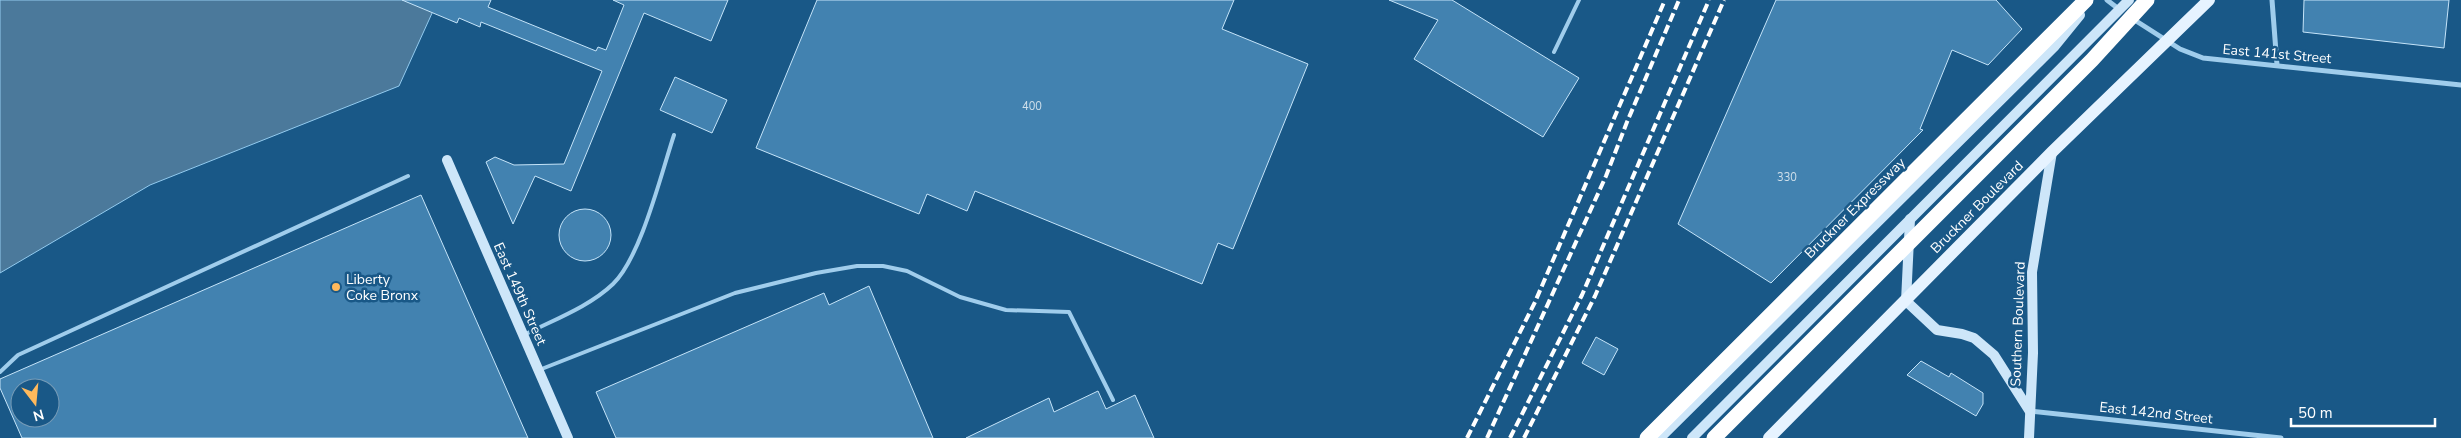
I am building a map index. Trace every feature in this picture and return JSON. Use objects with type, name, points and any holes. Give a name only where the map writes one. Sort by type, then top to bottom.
[{"type":"highway","name":"Bruckner Expressway","points":[[1647,438],[2086,0]]},
{"type":"highway","points":[[1714,438],[2092,60],[2148,0]]},
{"type":"main road","points":[[1660,438],[2054,47],[2090,0]]},
{"type":"main road","points":[[1692,438],[2129,0]]},
{"type":"main road","name":"Bruckner Boulevard","points":[[1769,438],[2052,152],[2168,42],[2208,0]]},
{"type":"main road","name":"Southern Boulevard","points":[[2029,438],[2033,353],[2032,272],[2052,152]]},
{"type":"main road","name":"East 149th Street","points":[[447,160],[568,438]]},
{"type":"main road","points":[[1910,219],[1906,301],[1936,330],[1951,331],[1974,338],[1994,355],[2029,410]]},
{"type":"main road","points":[[1669,438],[1691,407]]},
{"type":"street","name":"East 141st Street","points":[[2108,0],[2168,42],[2203,58],[2461,85]]},
{"type":"street","points":[[2272,0],[2277,65]]},
{"type":"street","name":"East 142nd Street","points":[[2029,410],[2281,438]]},
{"type":"lane","points":[[1554,52],[1579,0]]},
{"type":"lane","points":[[524,335],[582,306],[614,284],[626,267],[642,233],[674,135]]},
{"type":"lane","points":[[0,372],[18,355],[408,176]]},
{"type":"lane","points":[[539,370],[734,293],[816,273],[857,266],[883,266],[906,271],[960,297],[1006,310],[1070,312],[1113,400]]},
{"type":"water","points":[[0,0],[438,0],[399,86],[150,185],[0,273]]},
{"type":"building","points":[[402,0],[491,0],[488,7],[596,51],[598,47],[606,50],[624,5],[613,0],[728,0],[711,41],[644,13],[571,191],[535,176],[513,224],[486,162],[495,157],[514,165],[564,164],[602,71],[481,22],[480,27],[459,18],[457,23]]},
{"type":"building","points":[[817,0],[1234,0],[1222,29],[1308,64],[1233,249],[1218,243],[1202,284],[975,191],[967,211],[927,194],[919,214],[756,148]]},
{"type":"building","points":[[1389,0],[1452,0],[1579,78],[1543,137],[1414,59],[1438,20]]},
{"type":"building","points":[[1776,0],[1996,0],[2022,29],[1988,65],[1952,50],[1920,129],[1923,130],[1771,283],[1678,224]]},
{"type":"building","points":[[2304,0],[2449,0],[2444,48],[2303,32]]},
{"type":"building","points":[[675,77],[727,100],[712,133],[660,110]]},
{"type":"building","name":"Liberty Coke Bronx","points":[[421,195],[528,438],[22,438],[18,428],[60,428],[60,378],[10,378],[10,411],[0,388],[0,379]]},
{"type":"building","points":[[580,209],[590,209],[604,216],[611,230],[611,240],[604,254],[590,261],[580,261],[570,257],[563,250],[559,240],[559,230],[563,220],[570,213]]},
{"type":"building","points":[[869,286],[933,438],[616,438],[596,392],[824,293],[829,305]]},
{"type":"building","points":[[1596,337],[1618,349],[1604,375],[1582,363]]},
{"type":"building","points":[[1921,361],[1949,377],[1951,373],[1983,393],[1983,404],[1976,416],[1907,375]]},
{"type":"building","points":[[1098,391],[1106,409],[1135,395],[1154,438],[966,438],[1049,398],[1054,412]]},
{"type":"railway","points":[[1467,438],[1535,302],[1665,0]]},
{"type":"railway","points":[[1487,438],[1606,176],[1679,0]]},
{"type":"railway","points":[[1510,438],[1582,295],[1709,0]]},
{"type":"railway","points":[[1524,438],[1595,296],[1724,0]]},
{"type":"place","name":"Liberty Coke Bronx","points":[[336,287]]}]
